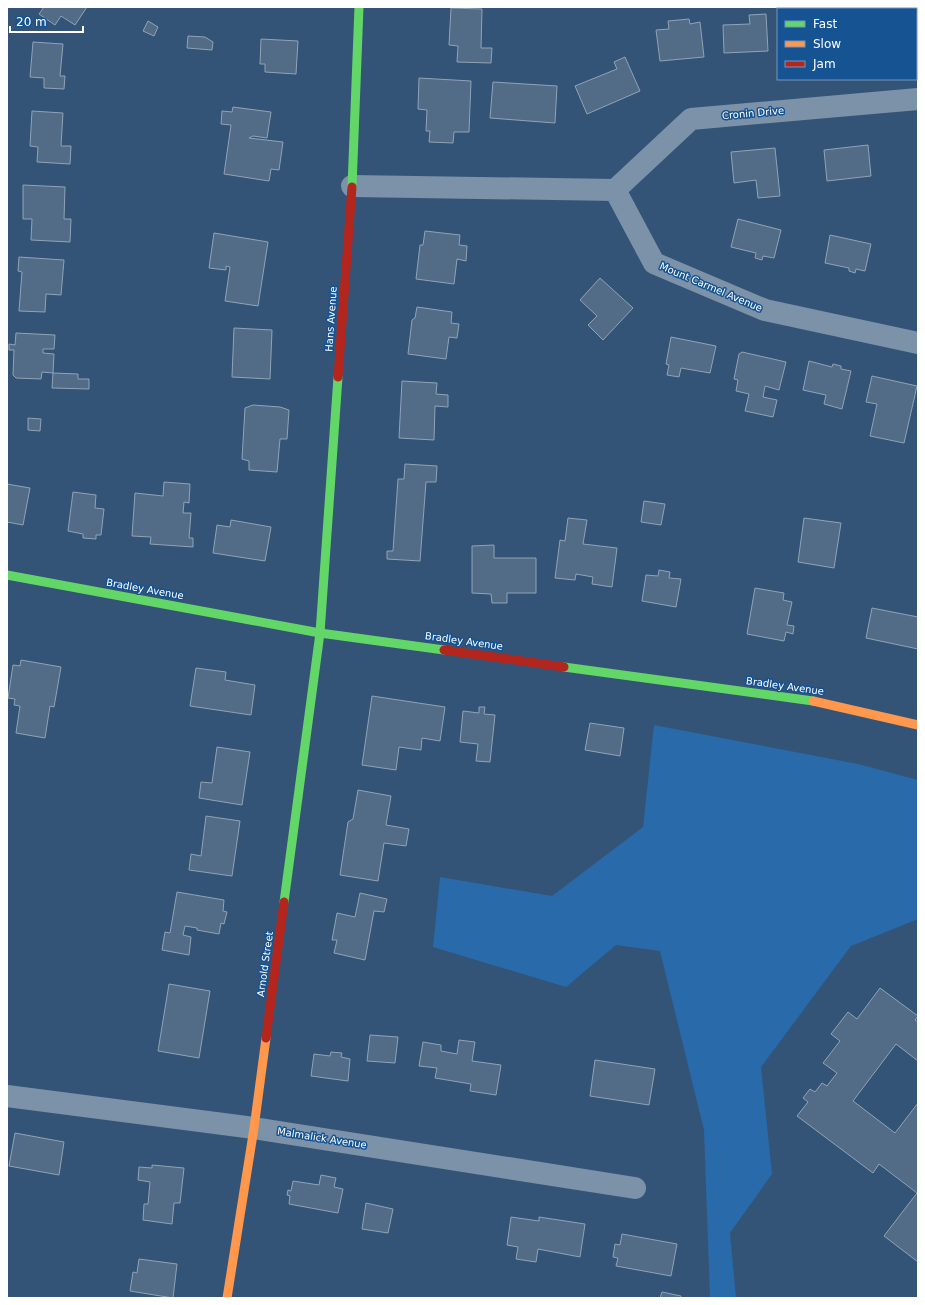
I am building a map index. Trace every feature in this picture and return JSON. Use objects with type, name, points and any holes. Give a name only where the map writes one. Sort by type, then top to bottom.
[{"type":"street","name":"Hans Avenue","points":[[320,633],[352,186],[359,7]]},
{"type":"street","name":"Cronin Drive","points":[[615,190],[691,118],[918,99]]},
{"type":"street","points":[[352,186],[615,190]]},
{"type":"street","name":"Mount Carmel Avenue","points":[[615,190],[654,263],[765,310],[918,343]]},
{"type":"street","name":"Bradley Avenue","points":[[7,575],[320,633],[820,702],[918,725]]},
{"type":"street","name":"Arnold Street","points":[[227,1298],[254,1128],[320,633]]},
{"type":"street","name":"Malmalick Avenue","points":[[7,1096],[254,1128],[635,1188]]},
{"type":"shaded area","points":[[654,725],[858,764],[918,780],[918,919],[851,946],[761,1067],[772,1174],[730,1233],[736,1298],[710,1298],[704,1130],[660,951],[616,945],[566,987],[433,947],[440,877],[552,896],[643,827]]},
{"type":"building","points":[[44,7],[87,7],[75,25],[61,16],[55,25],[39,14]]},
{"type":"building","points":[[451,8],[482,9],[481,48],[492,48],[491,63],[457,62],[458,46],[449,45]]},
{"type":"building","points":[[766,14],[768,51],[724,53],[723,25],[750,24],[749,15]]},
{"type":"building","points":[[689,19],[690,24],[700,22],[704,57],[660,61],[656,30],[669,29],[668,21]]},
{"type":"building","points":[[148,21],[158,27],[154,36],[143,31]]},
{"type":"building","points":[[188,36],[205,37],[213,42],[212,50],[187,48]]},
{"type":"building","points":[[261,39],[298,41],[296,74],[265,72],[265,64],[260,64]]},
{"type":"building","points":[[33,42],[63,44],[60,76],[65,76],[64,89],[44,88],[44,78],[30,77]]},
{"type":"building","points":[[625,57],[640,91],[587,114],[575,86],[617,69],[614,62]]},
{"type":"building","points":[[419,78],[471,81],[469,132],[454,132],[453,143],[429,142],[430,131],[426,131],[427,110],[418,109]]},
{"type":"building","points":[[493,82],[557,86],[555,123],[490,118]]},
{"type":"building","points":[[233,107],[271,112],[267,138],[253,136],[249,138],[283,142],[279,170],[271,169],[269,181],[224,174],[231,125],[221,124],[222,111],[232,112]]},
{"type":"building","points":[[32,111],[63,113],[61,146],[71,146],[70,164],[37,162],[38,147],[30,146]]},
{"type":"building","points":[[868,145],[871,176],[827,181],[824,150]]},
{"type":"building","points":[[775,148],[780,196],[758,198],[756,180],[734,183],[731,152]]},
{"type":"building","points":[[23,185],[65,187],[64,219],[71,219],[70,242],[31,240],[32,219],[23,219]]},
{"type":"building","points":[[738,219],[781,230],[774,258],[763,256],[762,260],[755,258],[756,253],[731,247]]},
{"type":"building","points":[[425,231],[460,235],[459,245],[467,246],[466,261],[457,259],[454,284],[416,279],[420,245],[423,245]]},
{"type":"building","points":[[214,233],[268,242],[258,306],[225,301],[230,267],[226,266],[226,270],[209,268]]},
{"type":"building","points":[[830,235],[871,244],[865,271],[856,269],[855,273],[849,271],[849,268],[825,263]]},
{"type":"building","points":[[19,257],[64,260],[61,295],[46,294],[45,312],[19,311],[22,272],[18,271]]},
{"type":"building","points":[[600,278],[633,308],[603,340],[588,325],[597,316],[580,300]]},
{"type":"building","points":[[417,307],[452,312],[451,323],[459,324],[457,338],[449,337],[446,359],[408,354],[412,320],[415,318]]},
{"type":"building","points":[[234,328],[272,330],[270,379],[232,377]]},
{"type":"building","points":[[16,333],[55,335],[54,349],[43,349],[43,353],[54,354],[53,373],[42,372],[41,379],[16,378],[13,375],[14,350],[9,350],[9,344],[15,345]]},
{"type":"building","points":[[671,337],[716,346],[710,373],[681,368],[679,377],[667,375],[669,365],[666,364]]},
{"type":"building","points":[[742,352],[786,362],[779,390],[765,386],[763,397],[777,400],[773,417],[745,411],[749,394],[736,391],[738,380],[734,379],[739,354]]},
{"type":"building","points":[[809,361],[832,367],[833,364],[841,366],[841,369],[851,371],[842,409],[824,404],[826,395],[803,390]]},
{"type":"building","points":[[53,373],[78,374],[78,379],[89,379],[89,389],[52,388]]},
{"type":"building","points":[[872,376],[917,386],[904,443],[870,436],[877,404],[866,402]]},
{"type":"building","points":[[402,381],[437,383],[436,394],[448,395],[448,407],[435,406],[434,440],[399,438]]},
{"type":"building","points":[[253,405],[280,407],[289,410],[287,439],[280,439],[277,472],[249,470],[249,461],[242,459],[245,408]]},
{"type":"building","points":[[28,418],[41,419],[40,431],[28,430]]},
{"type":"building","points":[[405,464],[437,466],[436,482],[426,482],[420,561],[387,559],[387,551],[393,551],[398,479],[404,479]]},
{"type":"building","points":[[164,482],[190,484],[189,503],[184,502],[183,513],[191,513],[189,538],[193,538],[193,547],[150,544],[151,537],[132,536],[135,493],[163,496]]},
{"type":"building","points":[[7,484],[30,488],[23,525],[7,522]]},
{"type":"building","points":[[73,492],[96,495],[95,508],[104,509],[101,535],[96,535],[96,539],[83,538],[83,534],[68,531]]},
{"type":"building","points":[[644,501],[665,504],[661,525],[641,522]]},
{"type":"building","points":[[568,518],[587,520],[583,544],[617,548],[612,587],[592,584],[593,577],[576,574],[575,580],[555,578],[560,540],[565,541]]},
{"type":"building","points":[[804,518],[841,523],[834,568],[798,562]]},
{"type":"building","points":[[231,520],[271,527],[265,561],[213,553],[217,525],[230,527]]},
{"type":"building","points":[[494,545],[494,558],[536,558],[536,593],[507,593],[507,603],[492,603],[491,594],[472,593],[472,546]]},
{"type":"building","points":[[659,570],[670,572],[669,578],[681,579],[676,607],[642,601],[646,575],[658,576]]},
{"type":"building","points":[[755,588],[784,593],[783,600],[792,602],[787,625],[794,626],[793,634],[786,632],[784,641],[747,634]]},
{"type":"building","points":[[872,608],[918,617],[918,649],[866,638]]},
{"type":"building","points":[[21,660],[61,667],[54,707],[50,706],[45,738],[16,733],[20,706],[14,705],[15,699],[8,698],[13,665],[20,666]]},
{"type":"building","points":[[196,668],[226,672],[225,680],[255,685],[251,715],[190,706]]},
{"type":"building","points":[[372,696],[445,707],[440,741],[422,738],[421,750],[399,747],[396,770],[362,765]]},
{"type":"building","points":[[479,707],[485,707],[484,714],[495,715],[490,762],[476,761],[478,744],[460,742],[463,711],[479,713]]},
{"type":"building","points":[[590,723],[624,728],[620,756],[585,750]]},
{"type":"building","points":[[217,747],[250,752],[242,805],[199,798],[201,782],[212,783]]},
{"type":"building","points":[[358,790],[391,796],[386,825],[409,829],[406,846],[384,843],[378,881],[340,875],[348,822],[353,819]]},
{"type":"building","points":[[206,816],[240,821],[232,876],[189,870],[191,854],[201,856]]},
{"type":"building","points":[[177,892],[224,900],[223,911],[227,912],[224,924],[221,923],[219,934],[185,926],[183,935],[191,937],[189,955],[162,950],[165,932],[170,933]]},
{"type":"building","points":[[360,893],[387,899],[384,912],[374,911],[365,960],[334,953],[337,940],[332,940],[337,913],[355,917]]},
{"type":"building","points":[[169,984],[210,991],[199,1058],[158,1051]]},
{"type":"building","points":[[880,988],[918,1016],[915,1020],[918,1022],[918,1061],[896,1044],[853,1101],[895,1133],[918,1103],[918,1262],[884,1236],[917,1193],[879,1164],[873,1173],[797,1116],[808,1102],[803,1098],[810,1089],[815,1092],[822,1083],[827,1086],[837,1073],[823,1063],[840,1041],[831,1034],[848,1012],[857,1019]]},
{"type":"building","points":[[370,1035],[398,1037],[395,1063],[367,1061]]},
{"type":"building","points":[[459,1040],[475,1042],[472,1061],[501,1065],[496,1095],[470,1091],[471,1084],[435,1078],[437,1068],[419,1066],[423,1042],[441,1045],[441,1051],[457,1054]]},
{"type":"building","points":[[331,1052],[342,1053],[341,1057],[350,1059],[348,1081],[311,1076],[314,1054],[330,1056]]},
{"type":"building","points":[[595,1060],[655,1069],[649,1105],[590,1096]]},
{"type":"building","points":[[15,1133],[64,1142],[59,1175],[9,1166]]},
{"type":"building","points":[[152,1165],[184,1168],[180,1203],[174,1203],[172,1224],[143,1220],[144,1204],[148,1204],[150,1182],[138,1180],[139,1167],[152,1168]]},
{"type":"building","points":[[321,1175],[336,1178],[334,1187],[343,1189],[338,1213],[289,1204],[290,1196],[287,1195],[288,1190],[291,1191],[293,1181],[319,1185]]},
{"type":"building","points":[[366,1203],[393,1209],[388,1233],[362,1229]]},
{"type":"building","points":[[511,1217],[539,1221],[539,1217],[585,1224],[580,1257],[538,1249],[536,1262],[516,1259],[518,1247],[507,1245]]},
{"type":"building","points":[[622,1234],[677,1244],[671,1276],[616,1266],[618,1258],[613,1257],[615,1244],[620,1245]]},
{"type":"building","points":[[139,1259],[177,1264],[173,1298],[130,1291],[133,1272],[137,1273]]},
{"type":"building","points":[[662,1292],[681,1296],[680,1298],[660,1298]]},
{"type":"traffic: fast","points":[[352,187],[359,7]]},
{"type":"traffic: fast","points":[[284,902],[320,633],[338,377]]},
{"type":"traffic: fast","points":[[7,575],[320,633],[444,650]]},
{"type":"traffic: fast","points":[[564,667],[813,701]]},
{"type":"traffic: slow","points":[[813,701],[918,725]]},
{"type":"traffic: slow","points":[[227,1298],[254,1128],[266,1038]]},
{"type":"traffic: jam","points":[[338,377],[352,187]]},
{"type":"traffic: jam","points":[[444,650],[564,667]]},
{"type":"traffic: jam","points":[[266,1038],[284,902]]}]
